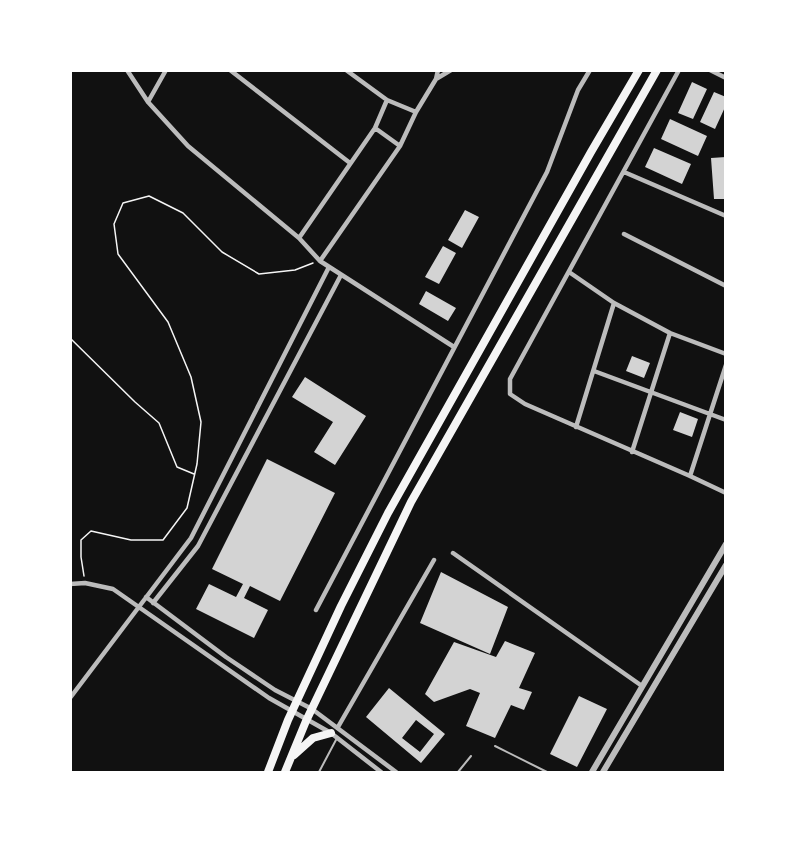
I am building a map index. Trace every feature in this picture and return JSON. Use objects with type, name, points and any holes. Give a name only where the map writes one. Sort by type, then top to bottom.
[{"type":"highway","points":[[268,772],[292,712],[341,606],[388,513],[639,70]]},
{"type":"highway","points":[[285,772],[306,720],[411,502],[657,70]]},
{"type":"highway","points":[[291,758],[313,738],[334,735]]},
{"type":"street","points":[[127,70],[148,102],[188,146],[299,238],[320,261],[454,347]]},
{"type":"street","points":[[148,102],[166,70]]},
{"type":"street","points":[[230,70],[350,163]]},
{"type":"street","points":[[346,70],[387,100],[416,112]]},
{"type":"street","points":[[320,261],[400,146],[416,112],[436,79],[438,70]]},
{"type":"street","points":[[436,79],[451,70]]},
{"type":"street","points":[[316,610],[547,172],[578,90],[590,70]]},
{"type":"street","points":[[679,70],[510,380],[510,394],[525,404],[726,493]]},
{"type":"street","points":[[710,70],[726,78]]},
{"type":"street","points":[[299,238],[375,128],[387,100]]},
{"type":"street","points":[[375,128],[400,146]]},
{"type":"street","points":[[624,172],[726,216]]},
{"type":"street","points":[[624,234],[726,286]]},
{"type":"street","points":[[70,698],[191,538],[329,267]]},
{"type":"street","points":[[568,272],[614,303],[670,333],[726,354]]},
{"type":"street","points":[[153,603],[198,546],[341,275]]},
{"type":"street","points":[[576,427],[614,303]]},
{"type":"street","points":[[633,452],[670,333]]},
{"type":"street","points":[[690,476],[726,365]]},
{"type":"street","points":[[594,370],[726,420]]},
{"type":"street","points":[[592,772],[726,544]]},
{"type":"street","points":[[453,553],[642,686]]},
{"type":"street","points":[[338,727],[434,560]]},
{"type":"street","points":[[603,772],[726,565]]},
{"type":"street","points":[[70,584],[86,583],[113,589],[251,685],[292,712],[334,735],[381,772]]},
{"type":"street","points":[[146,597],[275,690],[312,709],[338,727],[396,772]]},
{"type":"street","points":[[251,685],[257,677]]},
{"type":"lane","points":[[319,772],[334,735]]},
{"type":"lane","points":[[495,746],[547,772]]},
{"type":"lane","points":[[458,772],[471,756]]},
{"type":"path","points":[[86,583],[81,557],[81,540],[91,531],[131,540],[163,540],[187,508],[195,474],[201,422],[191,376],[168,322],[118,254],[114,224],[123,202],[149,196],[183,213],[222,252],[259,274],[295,270],[320,261]]},
{"type":"path","points":[[70,338],[159,423],[177,466],[195,474]]},
{"type":"building","points":[[692,82],[707,89],[693,119],[678,113]]},
{"type":"building","points":[[714,92],[726,97],[726,105],[715,129],[700,122]]},
{"type":"building","points":[[670,119],[707,136],[698,156],[661,139]]},
{"type":"building","points":[[654,148],[691,164],[682,184],[645,167]]},
{"type":"building","points":[[726,157],[726,199],[714,199],[711,158]]},
{"type":"building","points":[[465,210],[479,217],[462,248],[448,240]]},
{"type":"building","points":[[443,246],[456,253],[439,284],[425,277]]},
{"type":"building","points":[[426,291],[456,308],[448,321],[419,304]]},
{"type":"building","points":[[632,356],[650,363],[644,378],[626,371]]},
{"type":"building","points":[[305,377],[366,416],[335,465],[314,452],[333,422],[292,397]]},
{"type":"building","points":[[680,412],[698,419],[692,437],[673,430]]},
{"type":"building","points":[[267,459],[335,493],[280,601],[250,586],[244,598],[268,610],[254,638],[196,609],[209,584],[236,597],[243,584],[212,569]]},
{"type":"building","points":[[441,572],[508,607],[490,654],[420,623]]},
{"type":"building","points":[[505,641],[535,653],[519,688],[532,692],[524,710],[511,705],[495,738],[466,726],[480,693],[470,689],[434,702],[425,694],[454,642],[496,657]]},
{"type":"building","points":[[389,688],[445,734],[421,763],[366,717]],"holes":[[[416,720],[434,734],[420,752],[402,738]]]},
{"type":"building","points":[[579,696],[607,709],[577,767],[550,754]]}]
